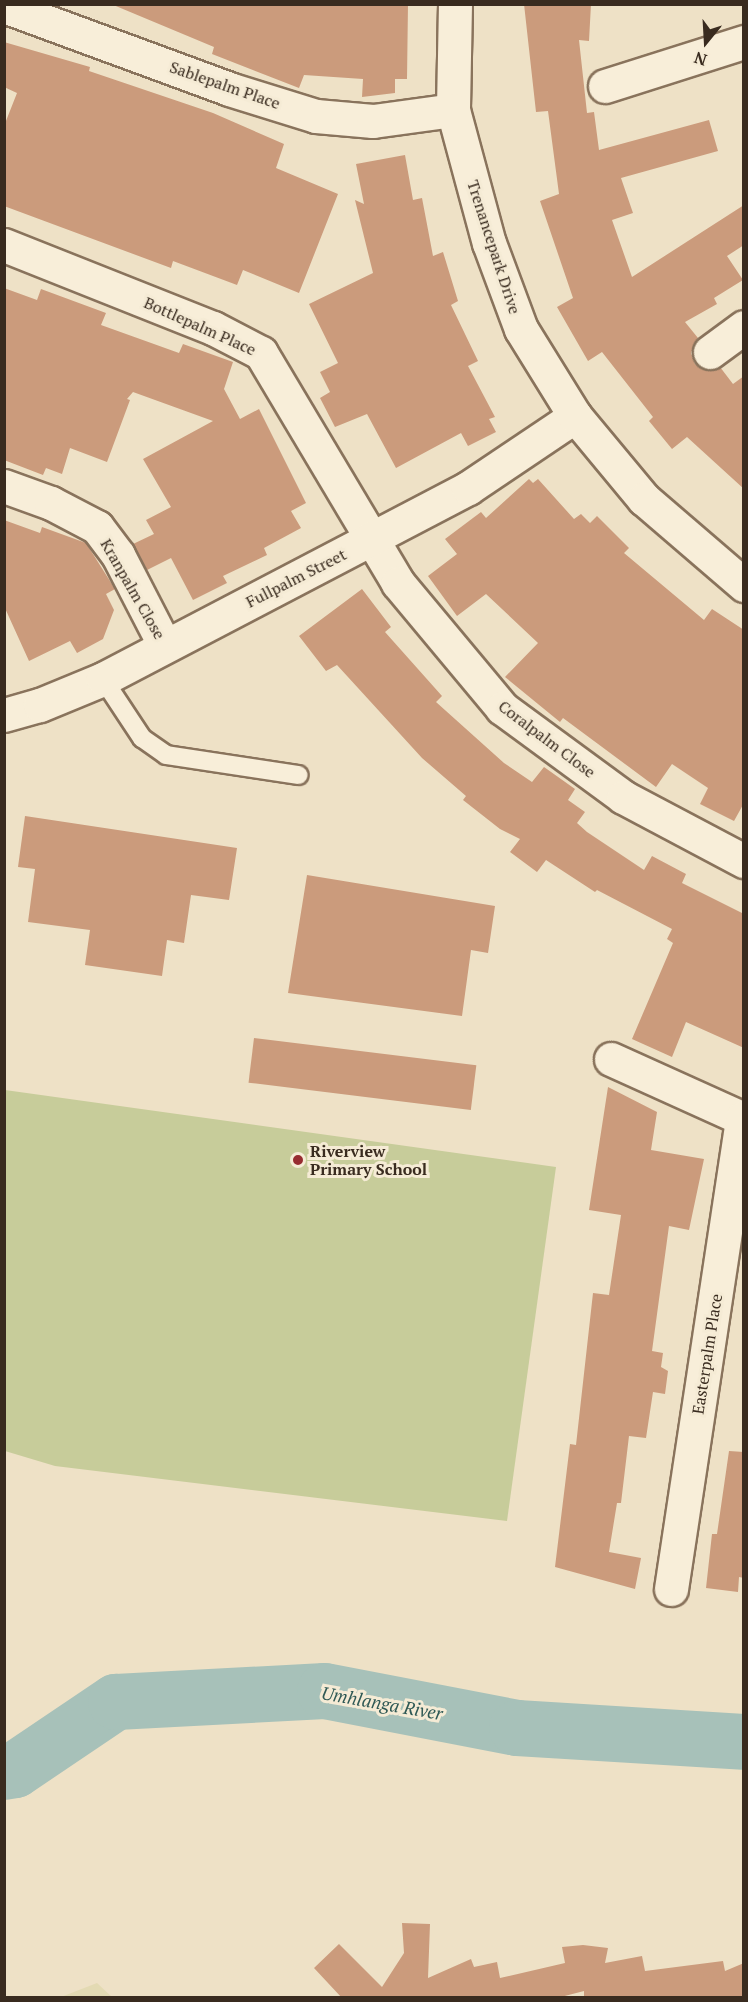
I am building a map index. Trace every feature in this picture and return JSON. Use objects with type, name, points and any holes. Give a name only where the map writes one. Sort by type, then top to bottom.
[{"type":"street","name":"Trenancepark Drive","points":[[455,4],[453,110],[489,243],[521,329],[575,416],[644,499],[744,585]]},
{"type":"street","name":"Sablepalm Place","points":[[4,6],[229,89],[316,116],[373,121],[453,110]]},
{"type":"street","points":[[605,86],[744,42]]},
{"type":"street","name":"Bottlepalm Place","points":[[4,245],[213,328],[261,353],[372,539]]},
{"type":"street","points":[[710,352],[744,327]]},
{"type":"street","name":"Fullpalm Street","points":[[4,715],[40,705],[103,679],[372,539],[468,488],[575,416]]},
{"type":"street","name":"Kranpalm Close","points":[[4,486],[51,503],[97,527],[118,555],[165,646]]},
{"type":"street","name":"Coralpalm Close","points":[[372,539],[398,583],[502,708],[623,797],[744,861]]},
{"type":"street","points":[[611,1059],[743,1118]]},
{"type":"street","name":"Easterpalm Place","points":[[671,1589],[743,1118]]},
{"type":"lane","points":[[103,679],[142,738],[166,755],[299,775]]},
{"type":"shaded area","points":[[97,1983],[112,1997],[61,1997]]},
{"type":"green space","points":[[5,1090],[556,1167],[507,1521],[55,1466],[5,1451]]},
{"type":"building","points":[[111,4],[408,4],[407,79],[395,79],[395,93],[362,97],[363,79],[304,75],[299,88],[212,54],[214,47]]},
{"type":"building","points":[[524,4],[591,4],[589,41],[579,40],[587,113],[594,112],[599,150],[709,120],[718,151],[621,178],[633,213],[612,220],[632,277],[744,205],[744,245],[727,256],[743,280],[714,298],[717,304],[685,322],[698,338],[691,353],[695,364],[703,369],[720,367],[733,384],[744,376],[744,489],[687,437],[672,449],[649,421],[653,417],[602,352],[588,361],[557,307],[573,298],[540,201],[559,194],[548,111],[536,112]]},
{"type":"building","points":[[4,42],[90,67],[89,71],[213,113],[284,144],[276,168],[338,194],[299,293],[243,270],[237,285],[173,261],[171,268],[4,206],[4,126],[17,93],[4,87]]},
{"type":"building","points":[[405,155],[413,200],[422,198],[433,256],[443,252],[458,301],[451,305],[478,361],[468,366],[495,417],[489,419],[496,432],[468,446],[461,433],[396,468],[367,414],[335,427],[320,398],[330,392],[320,372],[338,363],[309,304],[373,273],[355,200],[364,204],[356,164]]},
{"type":"building","points":[[4,288],[37,300],[41,289],[106,313],[101,325],[179,353],[183,344],[233,362],[224,389],[240,419],[259,409],[306,503],[291,511],[301,528],[264,548],[267,555],[223,576],[227,583],[193,600],[171,558],[147,570],[133,544],[154,534],[146,520],[171,507],[143,459],[213,421],[133,392],[127,399],[130,400],[107,462],[70,448],[62,474],[46,468],[43,475],[4,460]]},
{"type":"building","points":[[529,479],[533,483],[538,479],[574,519],[581,514],[590,523],[597,516],[629,548],[624,553],[704,620],[712,609],[744,630],[744,803],[734,821],[700,804],[708,788],[672,764],[656,787],[563,718],[560,722],[505,677],[538,643],[486,594],[457,616],[428,576],[457,554],[445,539],[481,512],[486,518]]},
{"type":"building","points":[[4,520],[40,533],[42,527],[86,543],[115,589],[106,594],[114,610],[103,639],[77,653],[70,641],[29,661],[4,606]]},
{"type":"building","points":[[362,589],[391,627],[385,632],[442,696],[436,702],[504,763],[532,782],[544,767],[575,789],[568,800],[585,812],[577,823],[587,832],[644,870],[652,856],[686,874],[682,883],[744,914],[744,1048],[686,1022],[672,1057],[632,1039],[673,943],[667,939],[672,929],[597,890],[595,892],[546,860],[537,872],[510,852],[520,839],[500,829],[463,800],[466,796],[422,758],[337,665],[326,671],[299,636]]},
{"type":"building","points":[[25,816],[237,848],[229,900],[191,895],[184,943],[167,940],[162,976],[85,965],[90,930],[28,922],[35,869],[18,867]]},
{"type":"building","points":[[307,875],[495,906],[488,953],[471,950],[462,1016],[288,993]]},
{"type":"building","points":[[254,1038],[476,1065],[471,1110],[249,1083]]},
{"type":"building","points":[[608,1087],[657,1112],[651,1150],[704,1159],[689,1230],[669,1226],[652,1351],[663,1353],[661,1367],[668,1371],[665,1394],[653,1392],[646,1438],[629,1436],[621,1503],[617,1503],[609,1552],[641,1558],[635,1589],[555,1567],[570,1444],[576,1445],[593,1293],[609,1295],[621,1215],[589,1210]]},
{"type":"building","points":[[729,1451],[744,1452],[744,1578],[739,1577],[738,1592],[706,1588],[712,1534],[717,1534]]},
{"type":"building","points":[[402,1923],[430,1924],[428,1978],[471,1959],[474,1967],[497,1962],[500,1978],[565,1963],[562,1947],[583,1945],[608,1948],[605,1963],[642,1956],[645,1971],[723,1961],[725,1971],[744,1963],[744,1998],[584,1998],[584,1991],[557,1998],[342,1998],[314,1968],[339,1944],[382,1987],[404,1953]]},
{"type":"waterway","name":"Umhlanga River","points":[[4,1772],[15,1770],[116,1702],[325,1691],[517,1728],[744,1742]]},
{"type":"place","name":"Riverview Primary School","points":[[298,1160]]}]
